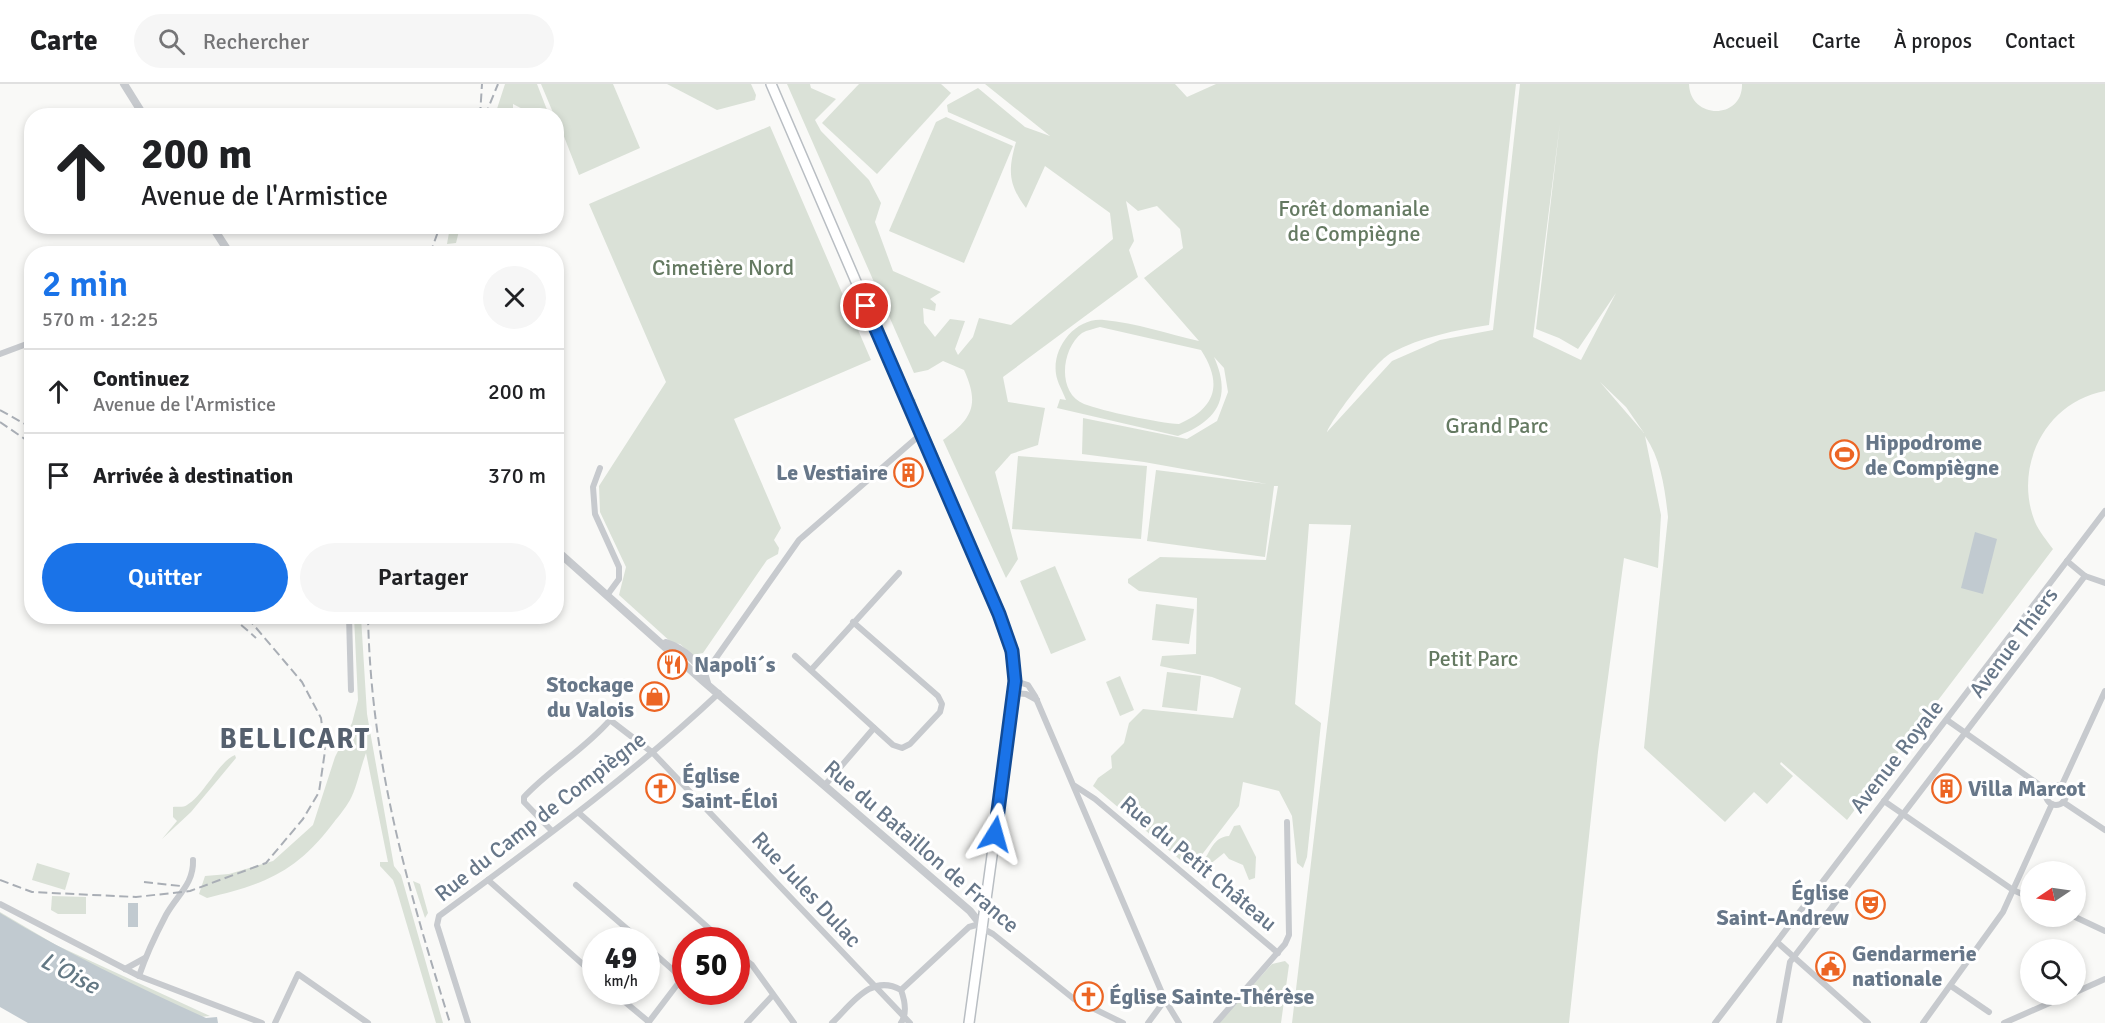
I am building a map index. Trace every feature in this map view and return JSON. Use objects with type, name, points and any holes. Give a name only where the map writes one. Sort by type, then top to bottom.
[{"type":"main road","points":[[771,84],[1008,639],[1015,681],[1014,693],[969,1023]]},
{"type":"street","points":[[124,84],[139,108]]},
{"type":"street","points":[[0,354],[24,345]]},
{"type":"street","points":[[706,679],[799,540],[921,434]]},
{"type":"street","points":[[600,468],[592,487],[595,514],[619,567],[620,579],[608,594]]},
{"type":"street","name":"Avenue Royale","points":[[1715,1023],[2105,511]]},
{"type":"street","name":"Rue du Bataillon de France","points":[[564,557],[970,911],[982,926],[1074,999],[1123,1023]]},
{"type":"street","points":[[2067,561],[2085,576],[2105,582]]},
{"type":"street","points":[[811,670],[899,573]]},
{"type":"street","name":"Avenue Thiers","points":[[1794,957],[2085,576]]},
{"type":"street","points":[[795,656],[893,745],[902,748],[910,744],[940,712],[942,704],[938,696],[853,622]]},
{"type":"street","points":[[349,624],[351,690]]},
{"type":"street","points":[[1015,681],[1028,685],[1037,701],[1166,1000],[1179,1023]]},
{"type":"street","points":[[2061,787],[2105,691]]},
{"type":"street","name":"Rue du Camp de Compiègne","points":[[468,1023],[437,919],[579,813],[653,753],[719,693]]},
{"type":"street","points":[[1014,693],[1026,694],[1037,701]]},
{"type":"street","name":"Rue Jules Dulac","points":[[552,831],[524,802],[524,797],[536,784],[590,743],[610,720],[653,753],[874,985],[905,1021]]},
{"type":"street","points":[[1947,720],[2048,791]]},
{"type":"street","points":[[825,785],[874,728]]},
{"type":"street","name":"Rue du Petit Château","points":[[1074,786],[1095,799],[1278,953],[1289,935],[1287,822]]},
{"type":"street","points":[[2052,804],[2048,800],[2048,791],[2052,787],[2061,787]]},
{"type":"street","points":[[2061,787],[2066,794],[2063,802]]},
{"type":"street","points":[[1884,801],[2020,893]]},
{"type":"street","points":[[2052,804],[2063,802],[2105,830]]},
{"type":"street","points":[[1923,1023],[2003,912],[2052,804]]},
{"type":"street","points":[[579,813],[707,927]]},
{"type":"street","points":[[139,976],[145,958],[167,913],[188,886],[192,876],[193,860]]},
{"type":"street","points":[[488,880],[582,964]]},
{"type":"street","points":[[576,885],[625,927]]},
{"type":"street","points":[[0,904],[139,976],[262,1023]]},
{"type":"street","points":[[2086,922],[2105,931]]},
{"type":"street","points":[[901,990],[969,927],[982,926]]},
{"type":"street","points":[[1777,942],[1868,1023]]},
{"type":"street","points":[[1216,1023],[1278,953]]},
{"type":"street","points":[[660,957],[672,966]]},
{"type":"street","points":[[1779,1023],[1790,962],[1794,957]]},
{"type":"street","points":[[125,969],[145,958]]},
{"type":"street","points":[[750,964],[794,1023]]},
{"type":"street","points":[[275,1023],[298,974],[368,1023]]},
{"type":"street","points":[[2086,988],[2105,980]]},
{"type":"street","points":[[832,1023],[874,985],[887,985],[901,990]]},
{"type":"street","points":[[1951,986],[1989,1012]]},
{"type":"street","points":[[901,990],[905,1021]]},
{"type":"street","points":[[628,1005],[648,1022],[672,991]]},
{"type":"street","points":[[747,1023],[773,995]]},
{"type":"street","points":[[1148,1023],[1166,1000]]},
{"type":"street","points":[[2004,1023],[2045,1005]]},
{"type":"green space","points":[[505,84],[537,84],[546,108],[521,108],[513,104],[513,108],[497,108]]},
{"type":"green space","points":[[541,84],[613,84],[640,148],[579,175],[564,137],[564,108],[551,108]]},
{"type":"green space","points":[[667,84],[751,84],[756,95],[755,100],[717,110]]},
{"type":"green space","points":[[787,84],[810,84],[811,88],[836,99],[815,120],[821,131],[869,180],[881,203],[875,222],[893,271],[941,292],[930,299],[936,304],[935,311],[923,308],[924,323],[935,337],[950,319],[965,321],[955,349],[958,355],[973,337],[979,318],[1011,325],[1113,239],[1110,213],[1045,166],[1026,208],[1016,192],[1011,176],[1016,142],[948,112],[947,105],[978,88],[1025,127],[1050,136],[985,84],[1175,84],[1187,97],[1216,84],[1516,84],[1489,325],[1439,335],[1391,353],[1375,367],[1356,390],[1327,432],[1392,361],[1440,340],[1493,330],[1520,84],[1689,84],[1692,96],[1698,104],[1716,111],[1734,104],[1740,96],[1742,84],[2105,84],[2105,391],[2084,398],[2066,408],[2039,440],[2032,459],[2028,480],[2029,501],[2035,522],[2053,549],[1847,820],[1781,762],[1780,764],[1793,776],[1767,804],[1754,792],[1725,822],[1644,748],[1668,517],[1659,464],[1645,436],[1661,515],[1658,568],[1624,558],[1598,752],[1569,1023],[1292,1023],[1351,525],[1309,524],[1295,704],[1321,723],[1307,857],[1303,868],[1297,863],[1292,816],[1279,791],[1243,782],[1239,806],[1191,869],[1093,786],[1098,778],[1112,768],[1111,756],[1124,743],[1129,723],[1143,709],[1233,718],[1241,688],[1212,677],[1160,666],[1162,656],[1196,654],[1197,598],[1139,591],[1128,583],[1128,579],[1160,557],[1266,560],[1278,486],[1274,486],[1265,557],[1147,541],[1156,470],[1267,484],[1144,462],[1082,454],[1083,418],[1187,439],[1217,421],[1228,392],[1224,368],[1214,357],[1222,384],[1218,406],[1203,423],[1178,436],[1057,408],[1060,399],[1066,400],[1056,374],[1058,354],[1068,336],[1084,323],[1094,320],[1116,321],[1199,341],[1144,278],[1183,248],[1180,229],[1157,206],[1138,211],[1126,201],[1134,241],[1129,250],[1138,277],[1003,377],[1008,402],[1045,408],[1038,445],[1011,454],[995,472],[1018,559],[1006,578],[943,440],[961,425],[970,410],[972,393],[964,370],[943,361],[928,370],[914,373]],"holes":[[[1560,123],[1536,329],[1578,349],[1616,293],[1581,360],[1533,337]],[[1100,327],[1201,350],[1212,374],[1212,394],[1208,403],[1191,418],[1179,424],[1145,419],[1084,404],[1069,390],[1065,370],[1066,359],[1075,340],[1088,330]],[[1600,382],[1626,407],[1644,433]]]},
{"type":"green space","points":[[859,84],[941,84],[951,93],[877,174],[822,123]]},
{"type":"green space","points":[[946,117],[1013,146],[964,263],[889,231],[936,122]]},
{"type":"green space","name":"Cimetière Nord","points":[[770,126],[871,360],[734,419],[781,528],[774,540],[779,548],[778,554],[767,560],[703,653],[692,655],[680,644],[672,643],[619,595],[626,567],[600,512],[599,486],[666,382],[589,204]]},
{"type":"green space","points":[[449,234],[458,234],[456,243],[447,244]]},
{"type":"green space","points":[[913,397],[950,482],[946,481],[911,398]]},
{"type":"green space","points":[[1018,456],[1147,466],[1141,539],[1012,529]]},
{"type":"green space","points":[[1055,566],[1086,640],[1051,654],[1020,581]]},
{"type":"green space","points":[[1156,604],[1194,609],[1189,644],[1152,640]]},
{"type":"green space","points":[[354,624],[361,624],[367,714],[394,866],[401,875],[443,1023],[436,1023],[393,880],[380,866],[380,862],[388,862],[366,753],[348,803],[318,842],[304,855],[276,875],[245,888],[207,898],[199,894],[205,876],[229,874],[273,861],[313,825],[335,757],[352,723],[358,700]]},
{"type":"green space","points":[[1167,672],[1201,676],[1197,711],[1162,707]]},
{"type":"green space","points":[[1120,676],[1134,710],[1120,716],[1106,682]]},
{"type":"green space","points":[[235,755],[236,758],[191,812],[162,839],[177,821],[173,817],[173,807],[185,806],[193,800],[223,764]]},
{"type":"green space","points":[[1240,825],[1256,857],[1255,878],[1249,880],[1243,865],[1229,859],[1224,853],[1204,869],[1202,864],[1216,842],[1229,836],[1234,826]]},
{"type":"green space","points":[[37,863],[70,873],[65,890],[32,880]]},
{"type":"green space","points":[[413,881],[420,884],[428,913],[425,918]]},
{"type":"green space","points":[[52,896],[86,897],[86,914],[58,914],[51,910]]},
{"type":"green space","points":[[0,912],[56,945],[210,1016],[200,1017],[96,970],[0,918]]},
{"type":"green space","points":[[1285,961],[1289,965],[1281,1023],[1218,1023],[1272,964]]},
{"type":"water","points":[[1975,532],[1997,539],[1983,594],[1961,588]]},
{"type":"water","points":[[128,903],[138,903],[138,927],[128,927]]},
{"type":"water","name":"L'Oise","points":[[0,913],[50,942],[127,981],[206,1018],[217,1017],[218,1023],[28,1023],[0,1007]]},
{"type":"railway","points":[[480,108],[482,84]]},
{"type":"railway","points":[[488,108],[498,84]]},
{"type":"railway","points":[[433,246],[437,234]]},
{"type":"railway","points":[[0,410],[24,424]]},
{"type":"railway","points":[[0,422],[24,438]]},
{"type":"railway","points":[[240,624],[256,638]]},
{"type":"railway","points":[[0,880],[32,892],[136,897],[190,891],[266,863],[303,819],[319,792],[325,751],[321,718],[302,682],[253,624]]},
{"type":"railway","points":[[368,624],[376,722],[394,823],[419,922],[450,1023]]},
{"type":"railway","points":[[144,882],[181,886]]},
{"type":"place","name":"Hippodrome de Compiègne","points":[[1844,455]]},
{"type":"place","name":"Le Vestiaire","points":[[909,472]]},
{"type":"place","name":"Napoli´s","points":[[673,664]]},
{"type":"place","name":"Stockage du Valois","points":[[655,697]]},
{"type":"place","name":"Église Saint-Éloi","points":[[661,788]]},
{"type":"place","name":"Villa Marcot","points":[[1947,788]]},
{"type":"place","name":"Église Saint-Andrew","points":[[1870,905]]},
{"type":"place","name":"Gendarmerie nationale","points":[[1831,966]]},
{"type":"place","name":"Église Sainte-Thérèse","points":[[1088,996]]},
{"type":"district","name":"BELLICART","points":[[295,738]]},
{"type":"route","points":[[866,306],[999,614],[1012,651],[1015,675],[1014,693],[995,834]]},
{"type":"park label","name":"Forêt domaniale de Compiègne","points":[[1354,220]]},
{"type":"park label","name":"Grand Parc","points":[[1497,425]]},
{"type":"park label","name":"Petit Parc","points":[[1473,658]]}]
